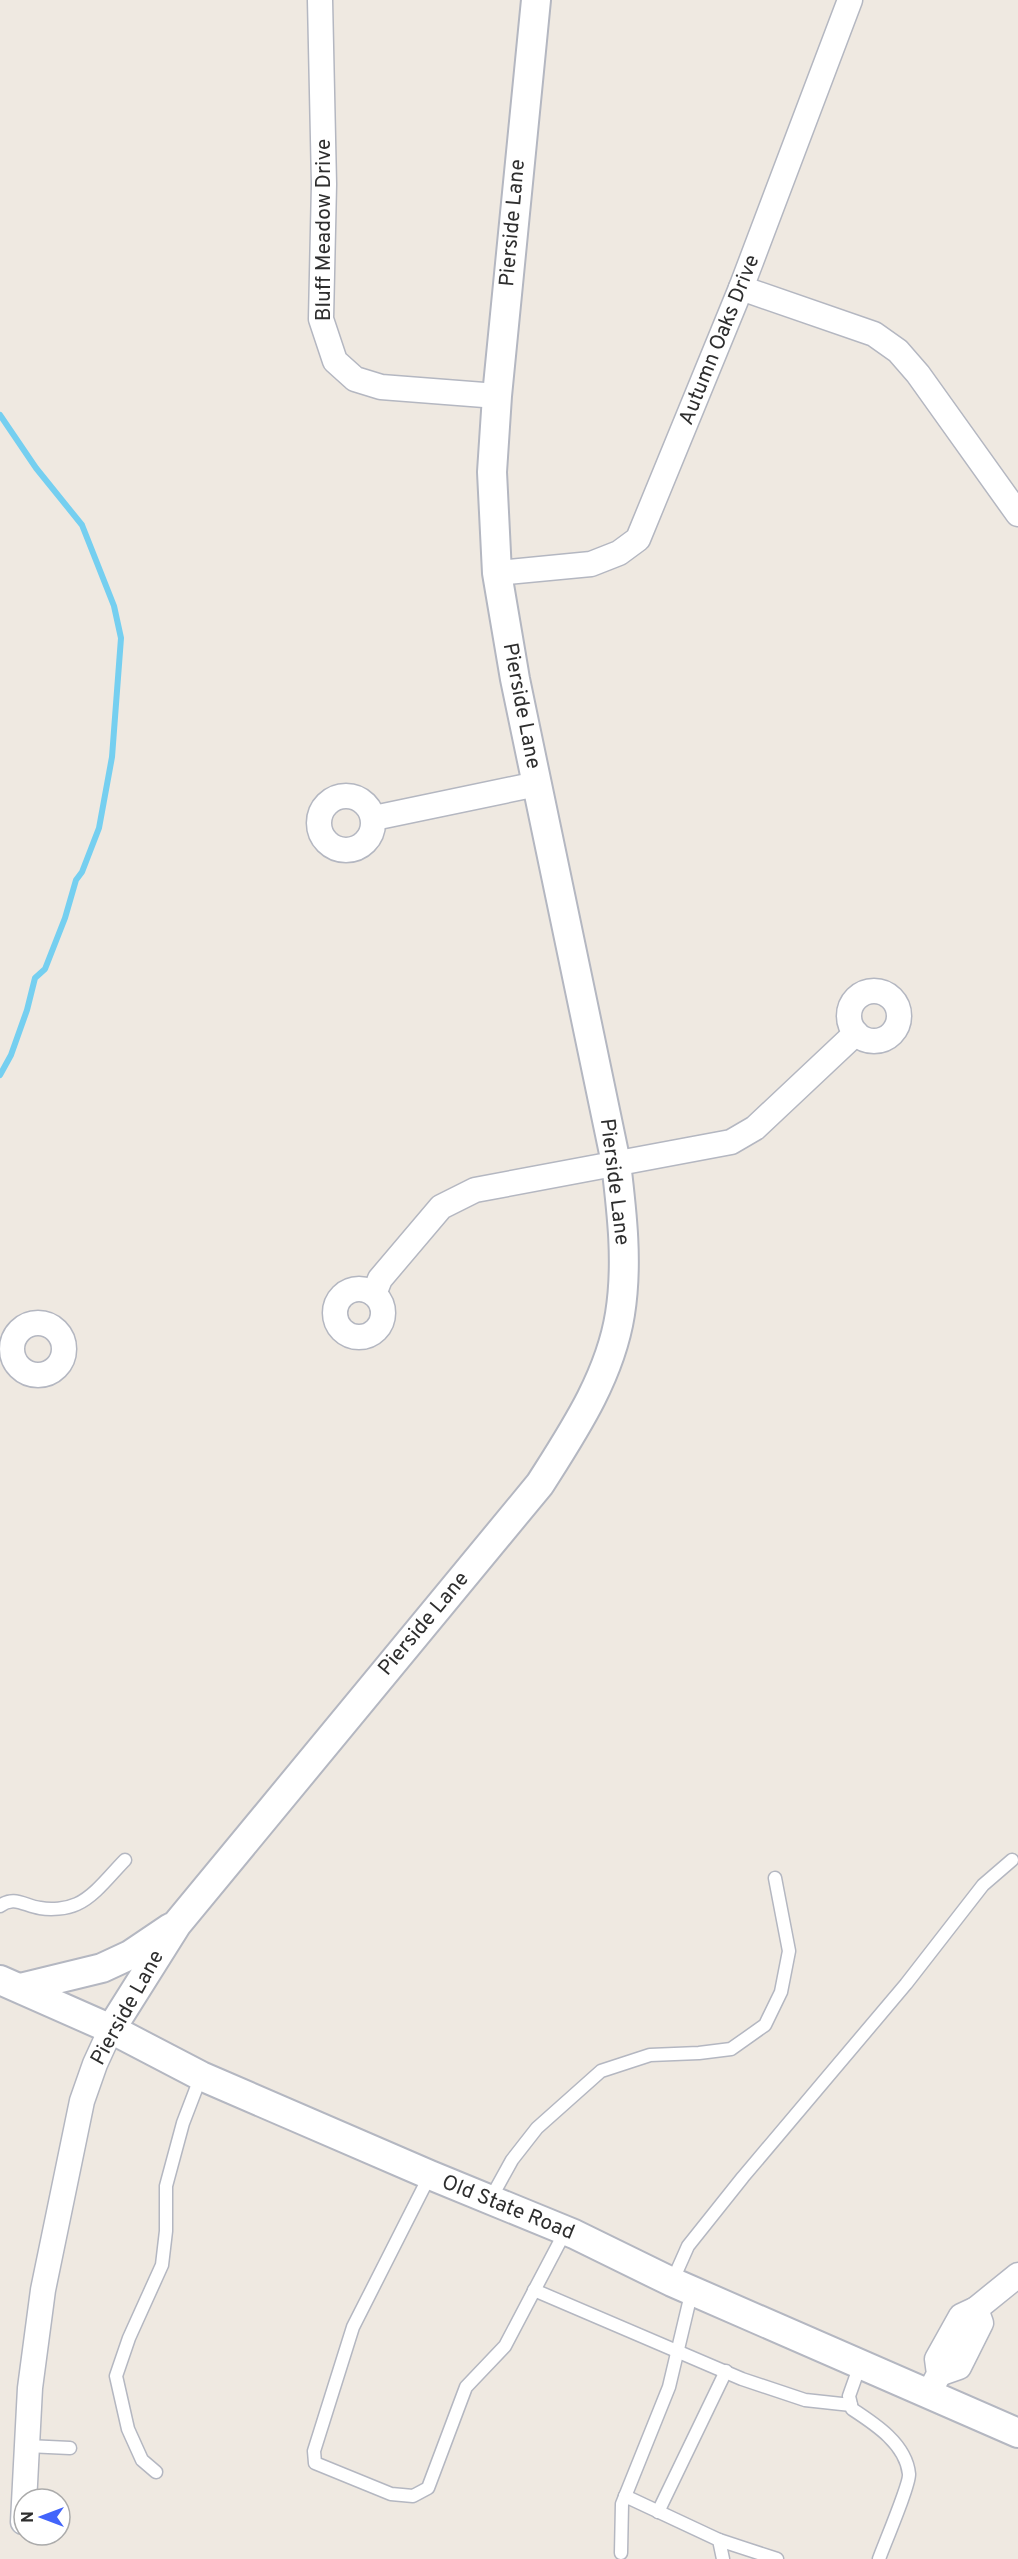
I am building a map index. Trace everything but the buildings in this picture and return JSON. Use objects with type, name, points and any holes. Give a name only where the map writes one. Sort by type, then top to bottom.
[{"type":"street","name":"Bluff Meadow Drive","points":[[320,0],[324,184],[321,319],[335,361],[355,379],[381,387],[497,396]]},
{"type":"street","name":"Pierside Lane","points":[[24,2487],[31,2379],[38,2320],[72,2150],[90,2077],[111,2029],[177,1924],[540,1484],[578,1425],[604,1370],[620,1316],[624,1268],[623,1217],[616,1163],[515,679],[497,573],[492,472],[497,396],[536,0]]},
{"type":"street","name":"Autumn Oaks Drive","points":[[497,573],[591,564],[619,553],[638,539],[741,288],[850,0]]},
{"type":"street","points":[[741,288],[873,334],[898,351],[918,374],[1018,514]]},
{"type":"street","points":[[374,818],[537,784]]},
{"type":"street","points":[[374,1294],[380,1279],[441,1207],[475,1190],[731,1142],[755,1128],[856,1033]]},
{"type":"street","points":[[10,1984],[102,1968],[130,1955],[177,1924]]},
{"type":"street","name":"Old State Road","points":[[10,1984],[111,2029],[201,2076],[430,2175],[566,2230],[682,2285],[861,2364],[934,2383],[1018,2433]]},
{"type":"street","points":[[934,2383],[937,2359],[961,2316],[976,2308],[1018,2275]]},
{"type":"lane","points":[[0,1906],[17,1900],[40,1908],[60,1908],[78,1904],[98,1888],[125,1860]]},
{"type":"lane","points":[[621,2553],[622,2504],[669,2387],[677,2350],[682,2285],[688,2246],[743,2177],[906,1984],[983,1885],[1012,1860]]},
{"type":"lane","points":[[491,2198],[512,2160],[537,2128],[601,2071],[650,2055],[731,2049],[765,2025],[782,1992],[789,1951],[775,1878]]},
{"type":"lane","points":[[156,2472],[142,2460],[128,2429],[116,2376],[129,2338],[162,2265],[166,2231],[166,2186],[183,2123],[201,2076]]},
{"type":"lane","points":[[430,2175],[353,2327],[314,2451],[315,2463],[391,2494],[413,2496],[428,2488],[466,2387],[505,2346],[566,2230]]},
{"type":"lane","points":[[534,2290],[742,2379],[806,2400],[851,2405]]},
{"type":"lane","points":[[861,2364],[849,2396],[852,2409],[875,2425],[902,2451],[909,2476],[879,2559]]},
{"type":"lane","points":[[658,2512],[726,2371]]},
{"type":"lane","points":[[27,2446],[69,2448]]},
{"type":"lane","points":[[625,2496],[719,2540],[777,2559]]},
{"type":"lane","points":[[719,2540],[723,2559]]},
{"type":"waterway","points":[[0,415],[36,468],[82,525],[114,606],[121,638],[112,757],[99,828],[82,872],[76,880],[65,918],[45,969],[35,978],[27,1010],[11,1055],[0,1075]]}]
